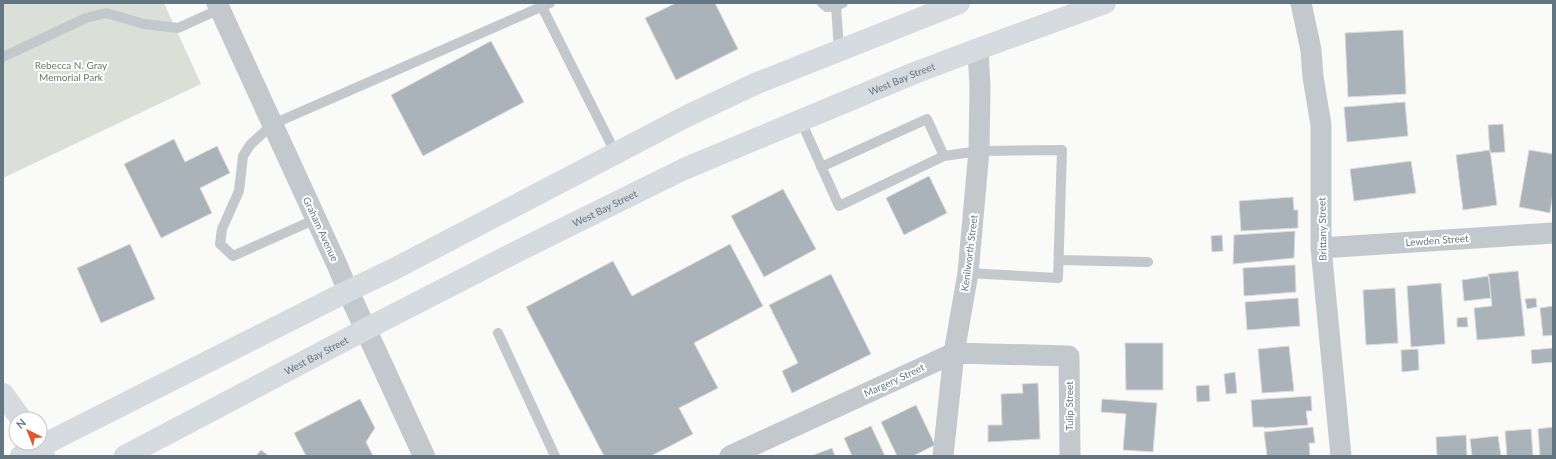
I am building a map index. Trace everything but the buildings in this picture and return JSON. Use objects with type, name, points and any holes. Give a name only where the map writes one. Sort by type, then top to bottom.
[{"type":"main road","points":[[21,456],[348,290],[394,269],[687,116],[755,84],[959,3]]},
{"type":"main road","name":"West Bay Street","points":[[125,456],[366,329],[684,169],[978,49],[1105,3]]},
{"type":"main road","points":[[3,394],[15,411]]},
{"type":"street","name":"Brittany Street","points":[[1301,3],[1311,50],[1313,77],[1321,125],[1321,248],[1341,456]]},
{"type":"street","name":"Graham Avenue","points":[[218,6],[424,456]]},
{"type":"street","name":"Kenilworth Street","points":[[943,456],[954,353],[968,273],[979,151],[980,86],[978,49]]},
{"type":"street","name":"Lewden Street","points":[[1321,248],[1553,233]]},
{"type":"street","name":"Margery Street","points":[[730,456],[954,353],[1069,356]]},
{"type":"street","name":"Tulip Street","points":[[1069,356],[1070,456]]},
{"type":"lane","points":[[822,3],[827,8],[840,5],[839,50]]},
{"type":"lane","points":[[316,219],[233,256],[220,244],[222,229],[239,191],[243,156],[250,145],[273,124],[546,5],[616,154]]},
{"type":"lane","points":[[3,57],[86,18],[106,13],[144,24],[178,28],[218,6]]},
{"type":"lane","points":[[821,167],[927,119],[944,156]]},
{"type":"lane","points":[[801,121],[839,206],[944,156],[979,151],[1062,150],[1060,260],[1058,278],[968,273]]},
{"type":"lane","points":[[1060,260],[1148,262]]},
{"type":"lane","points":[[498,333],[556,456]]},
{"type":"green space","name":"Rebecca N. Gray Memorial Park","points":[[3,3],[164,3],[201,84],[3,178]]}]
